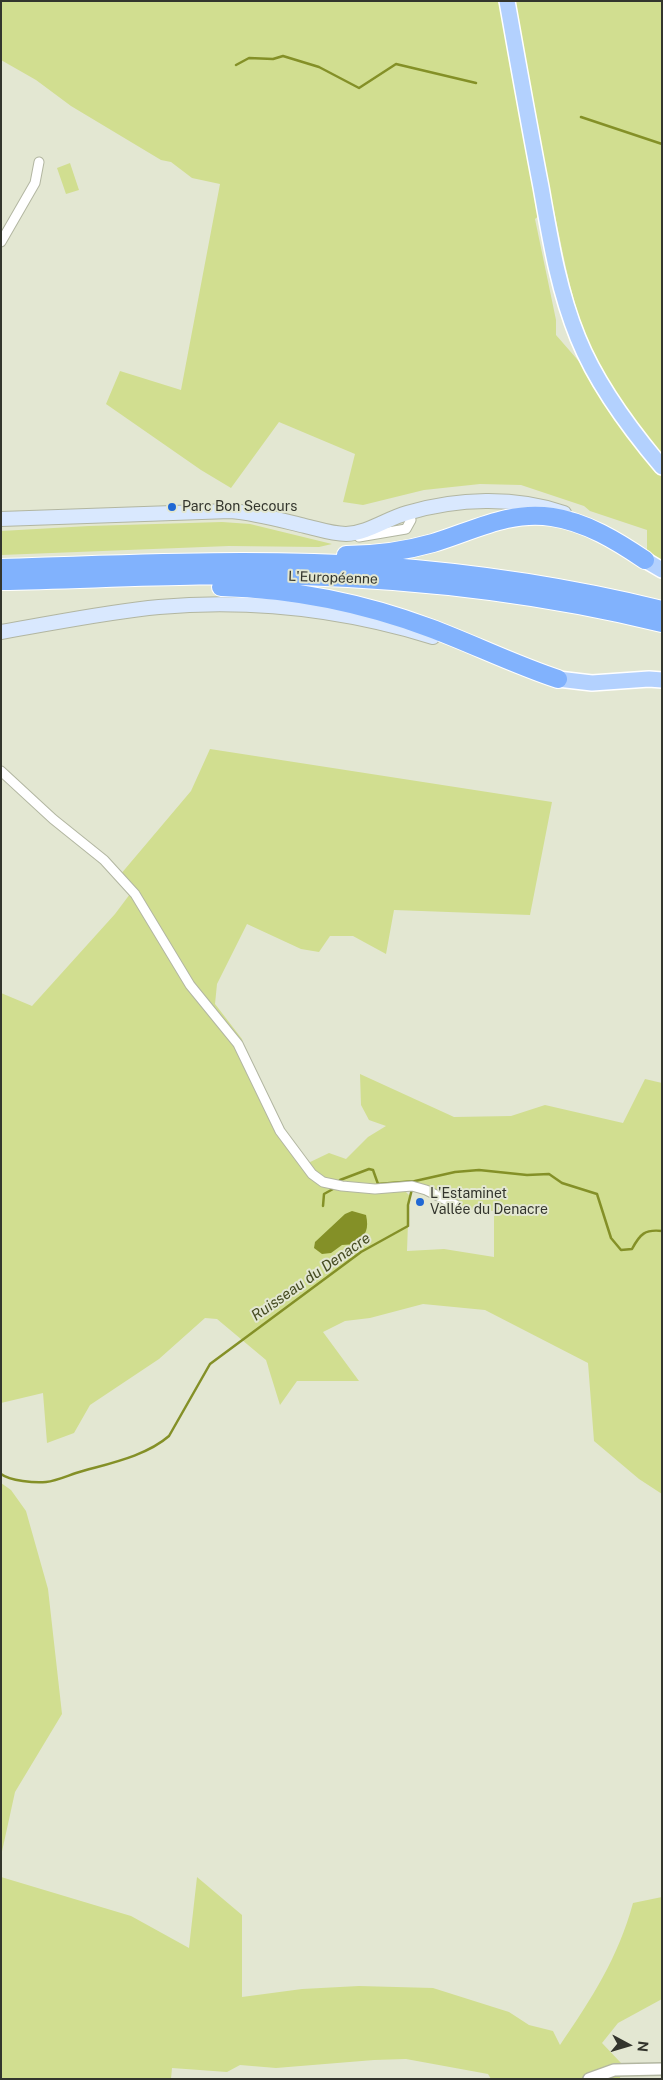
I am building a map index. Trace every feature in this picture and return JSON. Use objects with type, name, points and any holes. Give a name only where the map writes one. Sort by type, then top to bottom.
[{"type":"highway","points":[[284,563],[300,556],[352,555],[406,549],[433,543],[501,520],[534,516],[566,520],[591,529],[645,560]]},
{"type":"highway","name":"L'Européenne","points":[[4,577],[284,563],[378,566],[445,572],[528,584],[624,608],[662,623]]},
{"type":"highway","name":"L'Européenne","points":[[4,577],[229,576],[369,579],[624,608],[662,610]]},
{"type":"highway","points":[[4,577],[230,587],[314,596],[355,604],[396,616],[558,679]]},
{"type":"main road","points":[[507,1],[553,252],[569,314],[584,352],[606,391],[628,425],[662,467]]},
{"type":"main road","points":[[1,519],[65,519],[237,512],[264,516],[336,533],[362,531],[407,513],[444,505],[485,502],[517,503],[548,508],[575,516],[604,529],[635,549],[645,560],[662,570]]},
{"type":"main road","points":[[1,632],[160,607],[218,605],[284,608],[348,617],[413,632],[454,644],[517,669],[558,679],[592,683],[650,679],[662,680]]},
{"type":"street","points":[[1,242],[35,183],[39,162]]},
{"type":"street","points":[[126,516],[216,516],[241,518],[342,539],[406,529],[411,520],[407,513]]},
{"type":"street","points":[[1,525],[65,519]]},
{"type":"street","points":[[1,771],[42,809],[104,860],[135,894],[190,985],[238,1044],[284,1138],[312,1174],[327,1183],[342,1186],[375,1189],[404,1185],[416,1187],[456,1205]]},
{"type":"street","points":[[589,2079],[614,2070],[662,2069]]},
{"type":"shaded area","points":[[1,1],[500,1],[540,215],[535,219],[556,320],[556,335],[583,366],[602,399],[662,476],[662,561],[647,551],[647,530],[521,485],[480,484],[424,490],[363,505],[343,502],[355,454],[279,422],[231,488],[201,470],[106,404],[120,371],[181,390],[220,184],[192,178],[171,162],[161,160],[71,106],[36,80],[1,60]]},
{"type":"shaded area","points":[[512,1],[662,1],[662,457],[630,415],[602,370],[587,338],[577,310],[563,254]]},
{"type":"shaded area","points":[[70,163],[79,190],[66,194],[57,168]]},
{"type":"shaded area","points":[[222,522],[250,524],[332,544],[319,547],[229,546],[1,555],[1,531]]},
{"type":"shaded area","points":[[210,749],[552,802],[530,915],[394,910],[386,954],[353,936],[330,936],[319,952],[301,949],[247,924],[217,984],[215,1004],[242,1039],[253,1078],[270,1112],[306,1164],[329,1153],[346,1159],[368,1137],[386,1126],[369,1120],[361,1105],[360,1074],[454,1117],[511,1116],[545,1105],[623,1123],[645,1079],[662,1083],[662,1494],[639,1479],[594,1441],[588,1363],[485,1310],[423,1304],[370,1318],[345,1321],[323,1332],[359,1381],[297,1381],[280,1405],[266,1360],[217,1319],[205,1318],[159,1359],[90,1405],[74,1433],[47,1443],[43,1393],[1,1403],[1,993],[32,1006],[115,914],[133,890],[120,875],[191,791]],"holes":[[[404,1190],[426,1192],[458,1209],[494,1211],[494,1257],[444,1249],[407,1251],[409,1195]]]},
{"type":"shaded area","points":[[352,1211],[366,1215],[367,1220],[366,1231],[357,1244],[342,1245],[331,1253],[322,1254],[314,1248],[315,1242],[345,1214]]},
{"type":"shaded area","points":[[1,1483],[11,1490],[26,1511],[48,1589],[62,1714],[15,1792],[1,1856]]},
{"type":"shaded area","points":[[1,1877],[131,1916],[189,1948],[197,1877],[242,1915],[242,1997],[302,1989],[359,1986],[433,1988],[509,2012],[529,2025],[553,2031],[560,2045],[583,2011],[612,1960],[633,1903],[662,1897],[662,1999],[618,2023],[602,2043],[621,2063],[620,2079],[491,2079],[488,2074],[406,2059],[276,2068],[240,2065],[227,2072],[172,2068],[171,2079],[1,2079]]},
{"type":"waterway","points":[[236,65],[249,58],[273,59],[283,56],[319,67],[359,88],[396,64],[476,83]]},
{"type":"waterway","points":[[581,117],[662,144]]},
{"type":"waterway","points":[[323,1206],[324,1194],[333,1189],[340,1180],[369,1169],[373,1170],[378,1184],[415,1181]]},
{"type":"waterway","name":"Ruisseau du Denacre","points":[[414,1184],[415,1181],[455,1172],[479,1170],[527,1175],[549,1174],[562,1183],[597,1194],[611,1238],[621,1250],[632,1249],[641,1236],[647,1232],[662,1231]]},
{"type":"waterway","name":"Ruisseau du Denacre","points":[[1,1474],[23,1481],[58,1480],[137,1455],[159,1443],[169,1436],[210,1364],[361,1252],[408,1226],[408,1205],[412,1189]]},
{"type":"place","name":"Parc Bon Secours","points":[[172,507]]},
{"type":"place","name":"L'Estaminet Vallée du Denacre","points":[[420,1202]]}]
